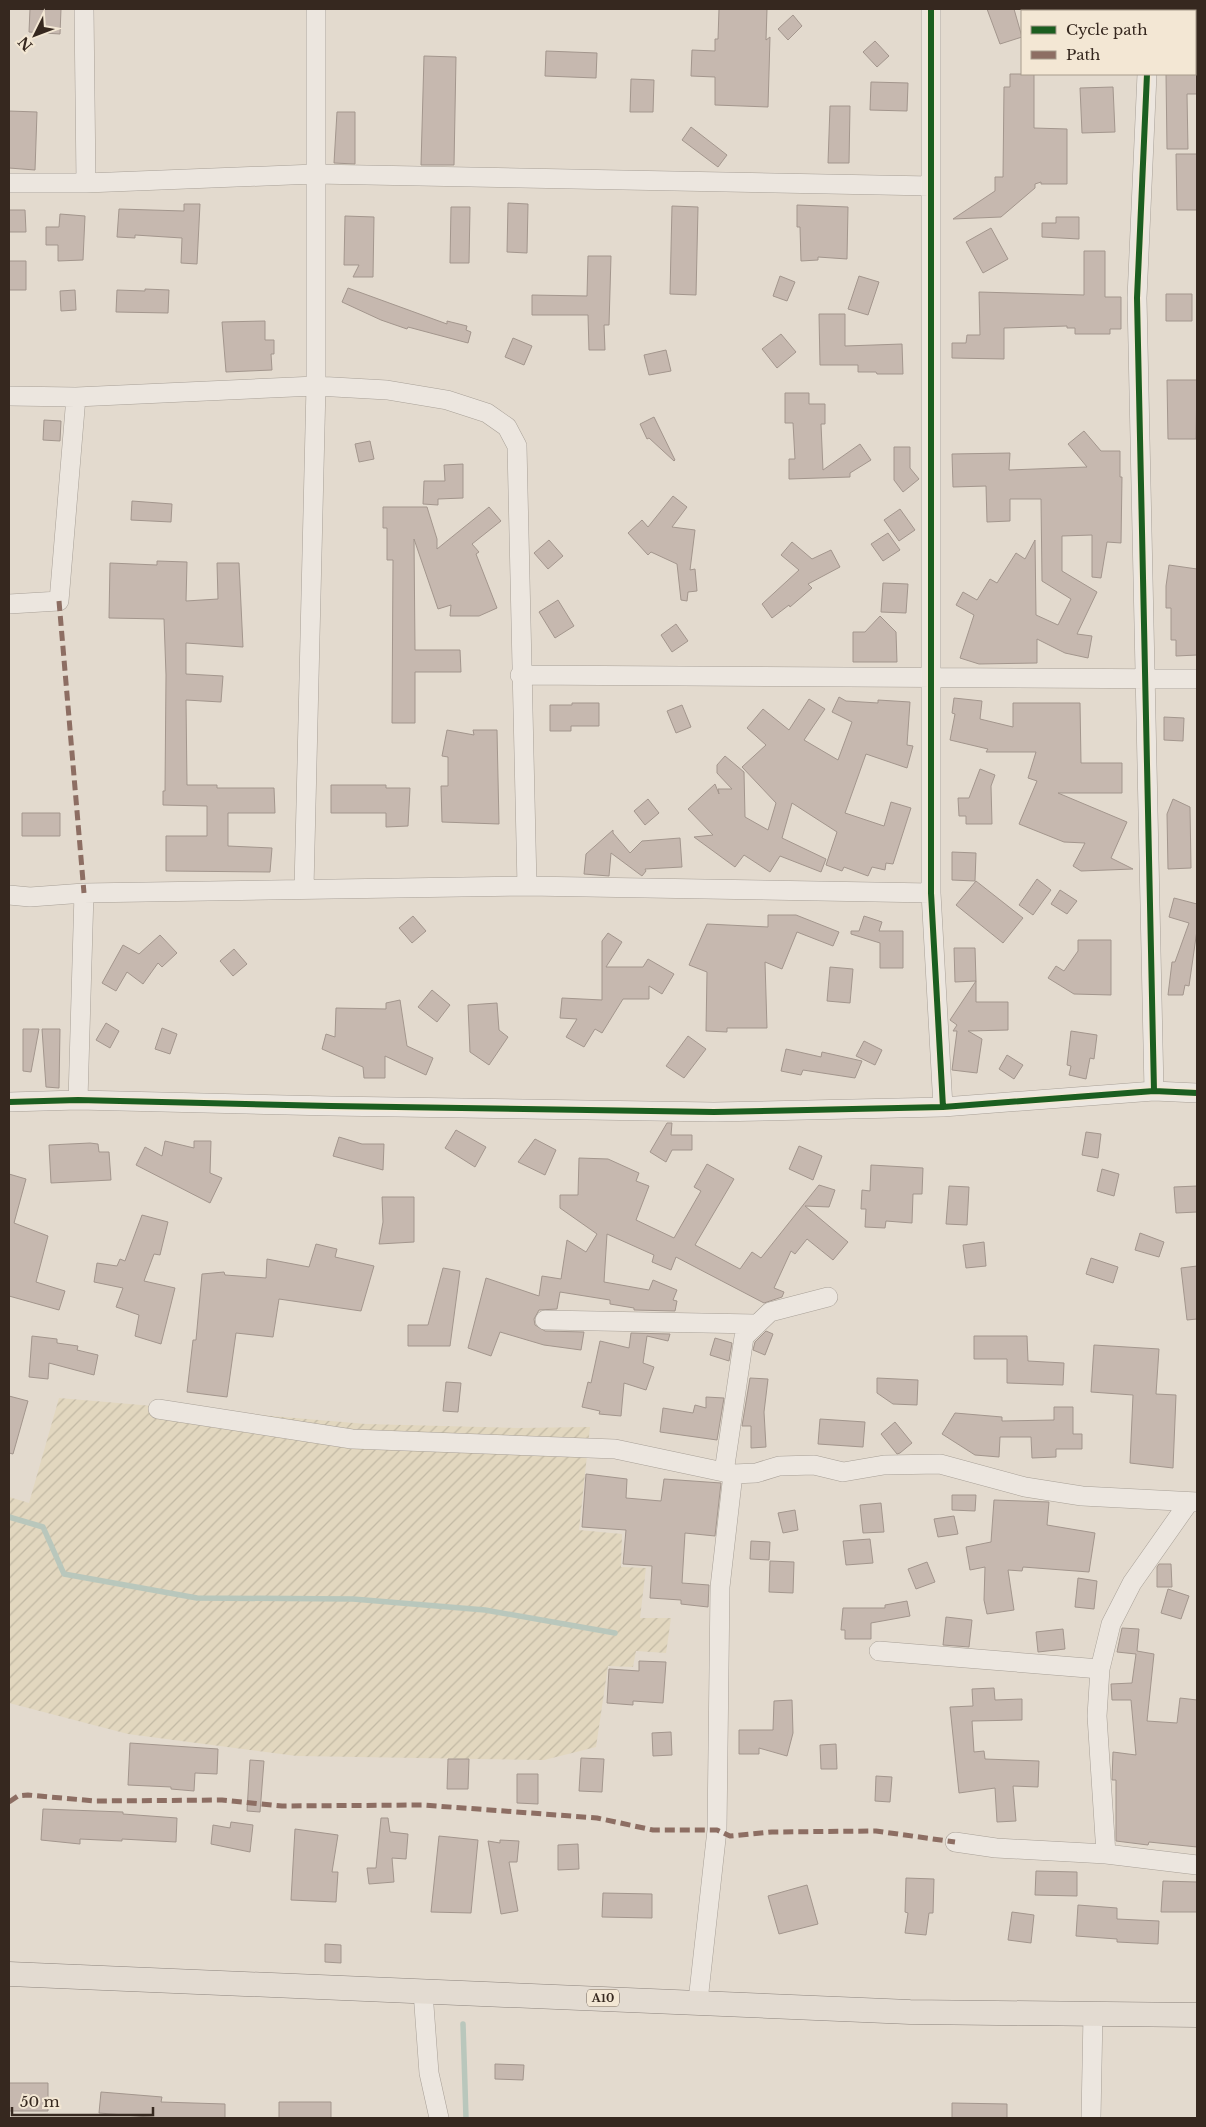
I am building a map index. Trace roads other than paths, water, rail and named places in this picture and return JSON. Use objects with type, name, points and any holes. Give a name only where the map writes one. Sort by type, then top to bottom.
[{"type":"main road","name":"A10","points":[[9,1974],[422,1992],[698,2001],[910,2012],[1197,2015]]},
{"type":"street","points":[[84,9],[86,183]]},
{"type":"street","points":[[304,888],[316,386],[316,9]]},
{"type":"street","points":[[931,9],[931,893],[943,1107]]},
{"type":"street","points":[[1147,75],[1137,298],[1154,1091]]},
{"type":"street","points":[[9,183],[86,183],[315,174],[931,186]]},
{"type":"street","points":[[9,396],[76,397],[316,386],[387,390],[446,400],[487,413],[507,427],[516,446],[520,675],[527,886]]},
{"type":"street","points":[[9,604],[59,602],[76,397]]},
{"type":"street","points":[[520,675],[1197,679]]},
{"type":"street","points":[[9,895],[30,897],[84,893],[304,888],[527,886],[931,893]]},
{"type":"street","points":[[78,1100],[84,893]]},
{"type":"street","points":[[9,1102],[78,1100],[714,1112],[943,1107],[1154,1091],[1197,1093]]},
{"type":"street","points":[[698,2001],[717,1830],[720,1587],[729,1473],[744,1337],[755,1324],[770,1312],[828,1297]]},
{"type":"street","points":[[545,1320],[755,1324]]},
{"type":"street","points":[[158,1410],[352,1439],[615,1448],[729,1473],[756,1473],[779,1466],[814,1465],[843,1472],[884,1465],[940,1464],[1025,1486],[1082,1496],[1193,1502]]},
{"type":"street","points":[[1106,1854],[1097,1716],[1100,1668],[1111,1624],[1132,1583],[1193,1502]]},
{"type":"street","points":[[879,1652],[1100,1668]]},
{"type":"street","points":[[955,1842],[996,1848],[1106,1854],[1197,1865]]},
{"type":"street","points":[[422,1992],[428,2073],[439,2118]]},
{"type":"street","points":[[1091,2118],[1093,2014]]},
{"type":"waterway","points":[[9,1517],[43,1527],[64,1574],[197,1598],[353,1599],[485,1610],[615,1633]]},
{"type":"waterway","points":[[463,2024],[466,2118]]}]
